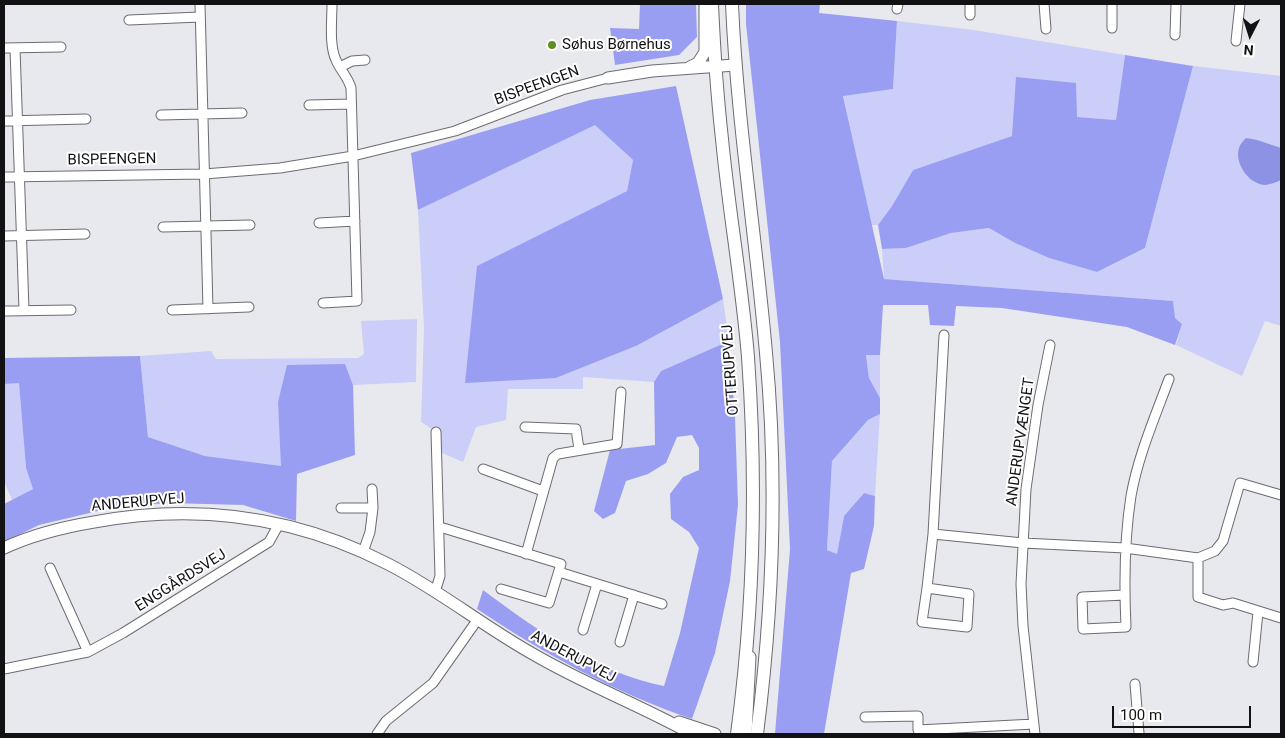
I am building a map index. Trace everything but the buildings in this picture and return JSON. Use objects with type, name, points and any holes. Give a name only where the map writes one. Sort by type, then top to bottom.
[{"type":"main road","name":"OTTERUPVEJ","points":[[712,4],[715,66],[722,140],[748,356],[754,512],[745,679],[737,734]]},
{"type":"main road","points":[[732,4],[735,66],[766,354],[771,430],[773,512],[771,595],[758,734]]},
{"type":"street","points":[[200,4],[208,309]]},
{"type":"street","points":[[323,303],[357,301],[350,83],[333,52],[332,4]]},
{"type":"street","points":[[680,69],[698,63],[706,52],[705,4]]},
{"type":"street","points":[[970,4],[970,15]]},
{"type":"street","points":[[1044,4],[1046,29]]},
{"type":"street","points":[[1112,4],[1112,28]]},
{"type":"street","points":[[1175,35],[1176,4]]},
{"type":"street","points":[[1236,41],[1240,4]]},
{"type":"street","points":[[129,20],[200,17]]},
{"type":"street","points":[[4,48],[61,47]]},
{"type":"street","points":[[15,48],[24,310]]},
{"type":"street","points":[[340,67],[352,61],[365,60]]},
{"type":"street","name":"BISPEENGEN","points":[[4,177],[204,174],[280,168],[353,156],[455,131],[562,90],[608,78],[652,71],[735,66]]},
{"type":"street","points":[[309,105],[351,104]]},
{"type":"street","points":[[161,115],[242,113]]},
{"type":"street","points":[[4,121],[86,119]]},
{"type":"street","points":[[319,223],[355,221]]},
{"type":"street","points":[[163,227],[250,225]]},
{"type":"street","points":[[4,236],[22,234],[86,234]]},
{"type":"street","points":[[172,310],[249,307]]},
{"type":"street","points":[[4,311],[72,310]]},
{"type":"street","points":[[927,588],[969,594],[967,627],[922,622],[933,534],[944,335]]},
{"type":"street","name":"ANDERUPVÆNGET","points":[[1035,734],[1023,626],[1021,584],[1027,480],[1038,405],[1050,344]]},
{"type":"street","points":[[1125,595],[1082,597],[1084,629],[1126,627],[1125,548],[1131,495],[1146,442],[1169,379]]},
{"type":"street","points":[[526,554],[553,458],[558,454],[579,449],[618,444],[621,392]]},
{"type":"street","points":[[525,427],[576,429],[579,449]]},
{"type":"street","points":[[435,592],[440,576],[436,432]]},
{"type":"street","points":[[483,469],[543,491]]},
{"type":"street","points":[[933,534],[1023,543],[1125,548],[1198,558],[1215,550],[1223,542],[1240,483],[1281,495]]},
{"type":"street","points":[[363,552],[370,532],[372,489]]},
{"type":"street","points":[[341,508],[372,508]]},
{"type":"street","name":"ANDERUPVEJ","points":[[4,548],[38,535],[75,525],[119,517],[165,513],[217,514],[255,518],[279,524],[323,536],[390,565],[530,653],[567,674],[658,715],[692,734]]},
{"type":"street","name":"ENGGÅRDSVEJ","points":[[4,670],[88,652],[124,633],[269,542],[279,524]]},
{"type":"street","points":[[440,527],[561,564],[549,603],[501,588]]},
{"type":"street","points":[[1198,558],[1198,597],[1223,605],[1233,603],[1281,618]]},
{"type":"street","points":[[50,568],[88,652]]},
{"type":"street","points":[[558,572],[662,604]]},
{"type":"street","points":[[583,630],[597,584]]},
{"type":"street","points":[[620,642],[634,595]]},
{"type":"street","points":[[1252,662],[1258,612]]},
{"type":"street","points":[[377,734],[386,721],[433,684],[478,619]]},
{"type":"street","points":[[746,734],[750,673],[749,620]]},
{"type":"street","points":[[1135,684],[1137,734]]},
{"type":"street","name":"ANDERUPVEJ","points":[[658,715],[716,734]]},
{"type":"street","points":[[865,718],[918,716],[918,732],[977,731],[1034,724]]},
{"type":"shaded area","points":[[640,4],[696,4],[697,37],[679,55],[615,65],[610,28],[639,29]]},
{"type":"shaded area","points":[[746,4],[820,4],[819,13],[897,21],[893,89],[843,96],[884,279],[1173,301],[1175,318],[1182,324],[1175,345],[1127,327],[1002,308],[956,306],[954,326],[930,325],[928,305],[883,305],[880,355],[866,355],[869,378],[880,398],[880,414],[868,420],[832,461],[827,550],[837,554],[844,516],[864,493],[875,496],[874,526],[864,569],[851,573],[824,734],[775,734],[790,549],[780,342],[746,24]]},
{"type":"shaded area","points":[[897,21],[974,30],[1125,55],[1116,120],[1077,117],[1012,136],[913,170],[892,206],[878,225],[871,225],[843,95],[893,89]]},
{"type":"shaded area","points":[[1125,55],[1193,66],[1145,248],[1097,272],[1049,258],[1015,243],[989,228],[951,233],[906,248],[882,249],[878,225],[892,206],[913,170],[1012,136],[1016,77],[1076,83],[1077,117],[1116,120]]},
{"type":"shaded area","points":[[1193,66],[1281,76],[1281,326],[1265,321],[1242,376],[1176,345],[1182,324],[1175,318],[1172,301],[884,279],[882,249],[906,248],[951,233],[989,228],[1015,243],[1049,258],[1097,272],[1145,248]]},
{"type":"shaded area","points":[[676,86],[723,299],[636,346],[556,378],[465,383],[477,266],[627,191],[633,160],[595,125],[418,210],[411,153],[590,100]]},
{"type":"shaded area","points":[[595,124],[633,160],[627,191],[477,266],[556,378],[636,346],[723,299],[729,341],[661,371],[654,382],[583,377],[583,389],[508,389],[506,420],[476,427],[463,462],[433,449],[432,429],[421,422],[424,328],[418,210]]},
{"type":"shaded area","points":[[1246,138],[1281,148],[1281,180],[1266,185],[1260,184],[1244,172],[1238,154],[1240,145]]},
{"type":"shaded area","points":[[417,319],[416,382],[353,385],[345,364],[278,402],[282,467],[205,456],[148,437],[140,356],[211,351],[216,359],[358,358],[364,354],[361,321]]},
{"type":"shaded area","points":[[729,341],[735,417],[738,505],[730,581],[715,653],[692,719],[608,685],[528,642],[477,609],[483,590],[547,635],[592,661],[639,680],[664,686],[680,633],[699,548],[689,532],[671,519],[670,494],[683,477],[699,470],[699,448],[692,435],[677,437],[666,463],[648,474],[626,481],[615,513],[603,519],[594,511],[610,450],[655,445],[654,382],[661,371]]},
{"type":"shaded area","points":[[866,354],[880,355],[880,398],[869,378]]},
{"type":"shaded area","points":[[140,356],[148,437],[205,456],[281,466],[278,402],[287,365],[345,364],[353,385],[355,455],[297,474],[296,521],[243,505],[168,503],[115,507],[39,525],[4,542],[4,504],[33,489],[26,468],[19,383],[4,384],[4,358]]},
{"type":"shaded area","points":[[19,382],[26,468],[33,489],[12,500],[4,481],[4,384]]},
{"type":"shaded area","points":[[880,414],[875,496],[864,493],[844,516],[837,554],[827,550],[832,461],[868,420]]},
{"type":"place","name":"Søhus Børnehus","points":[[552,45]]}]
